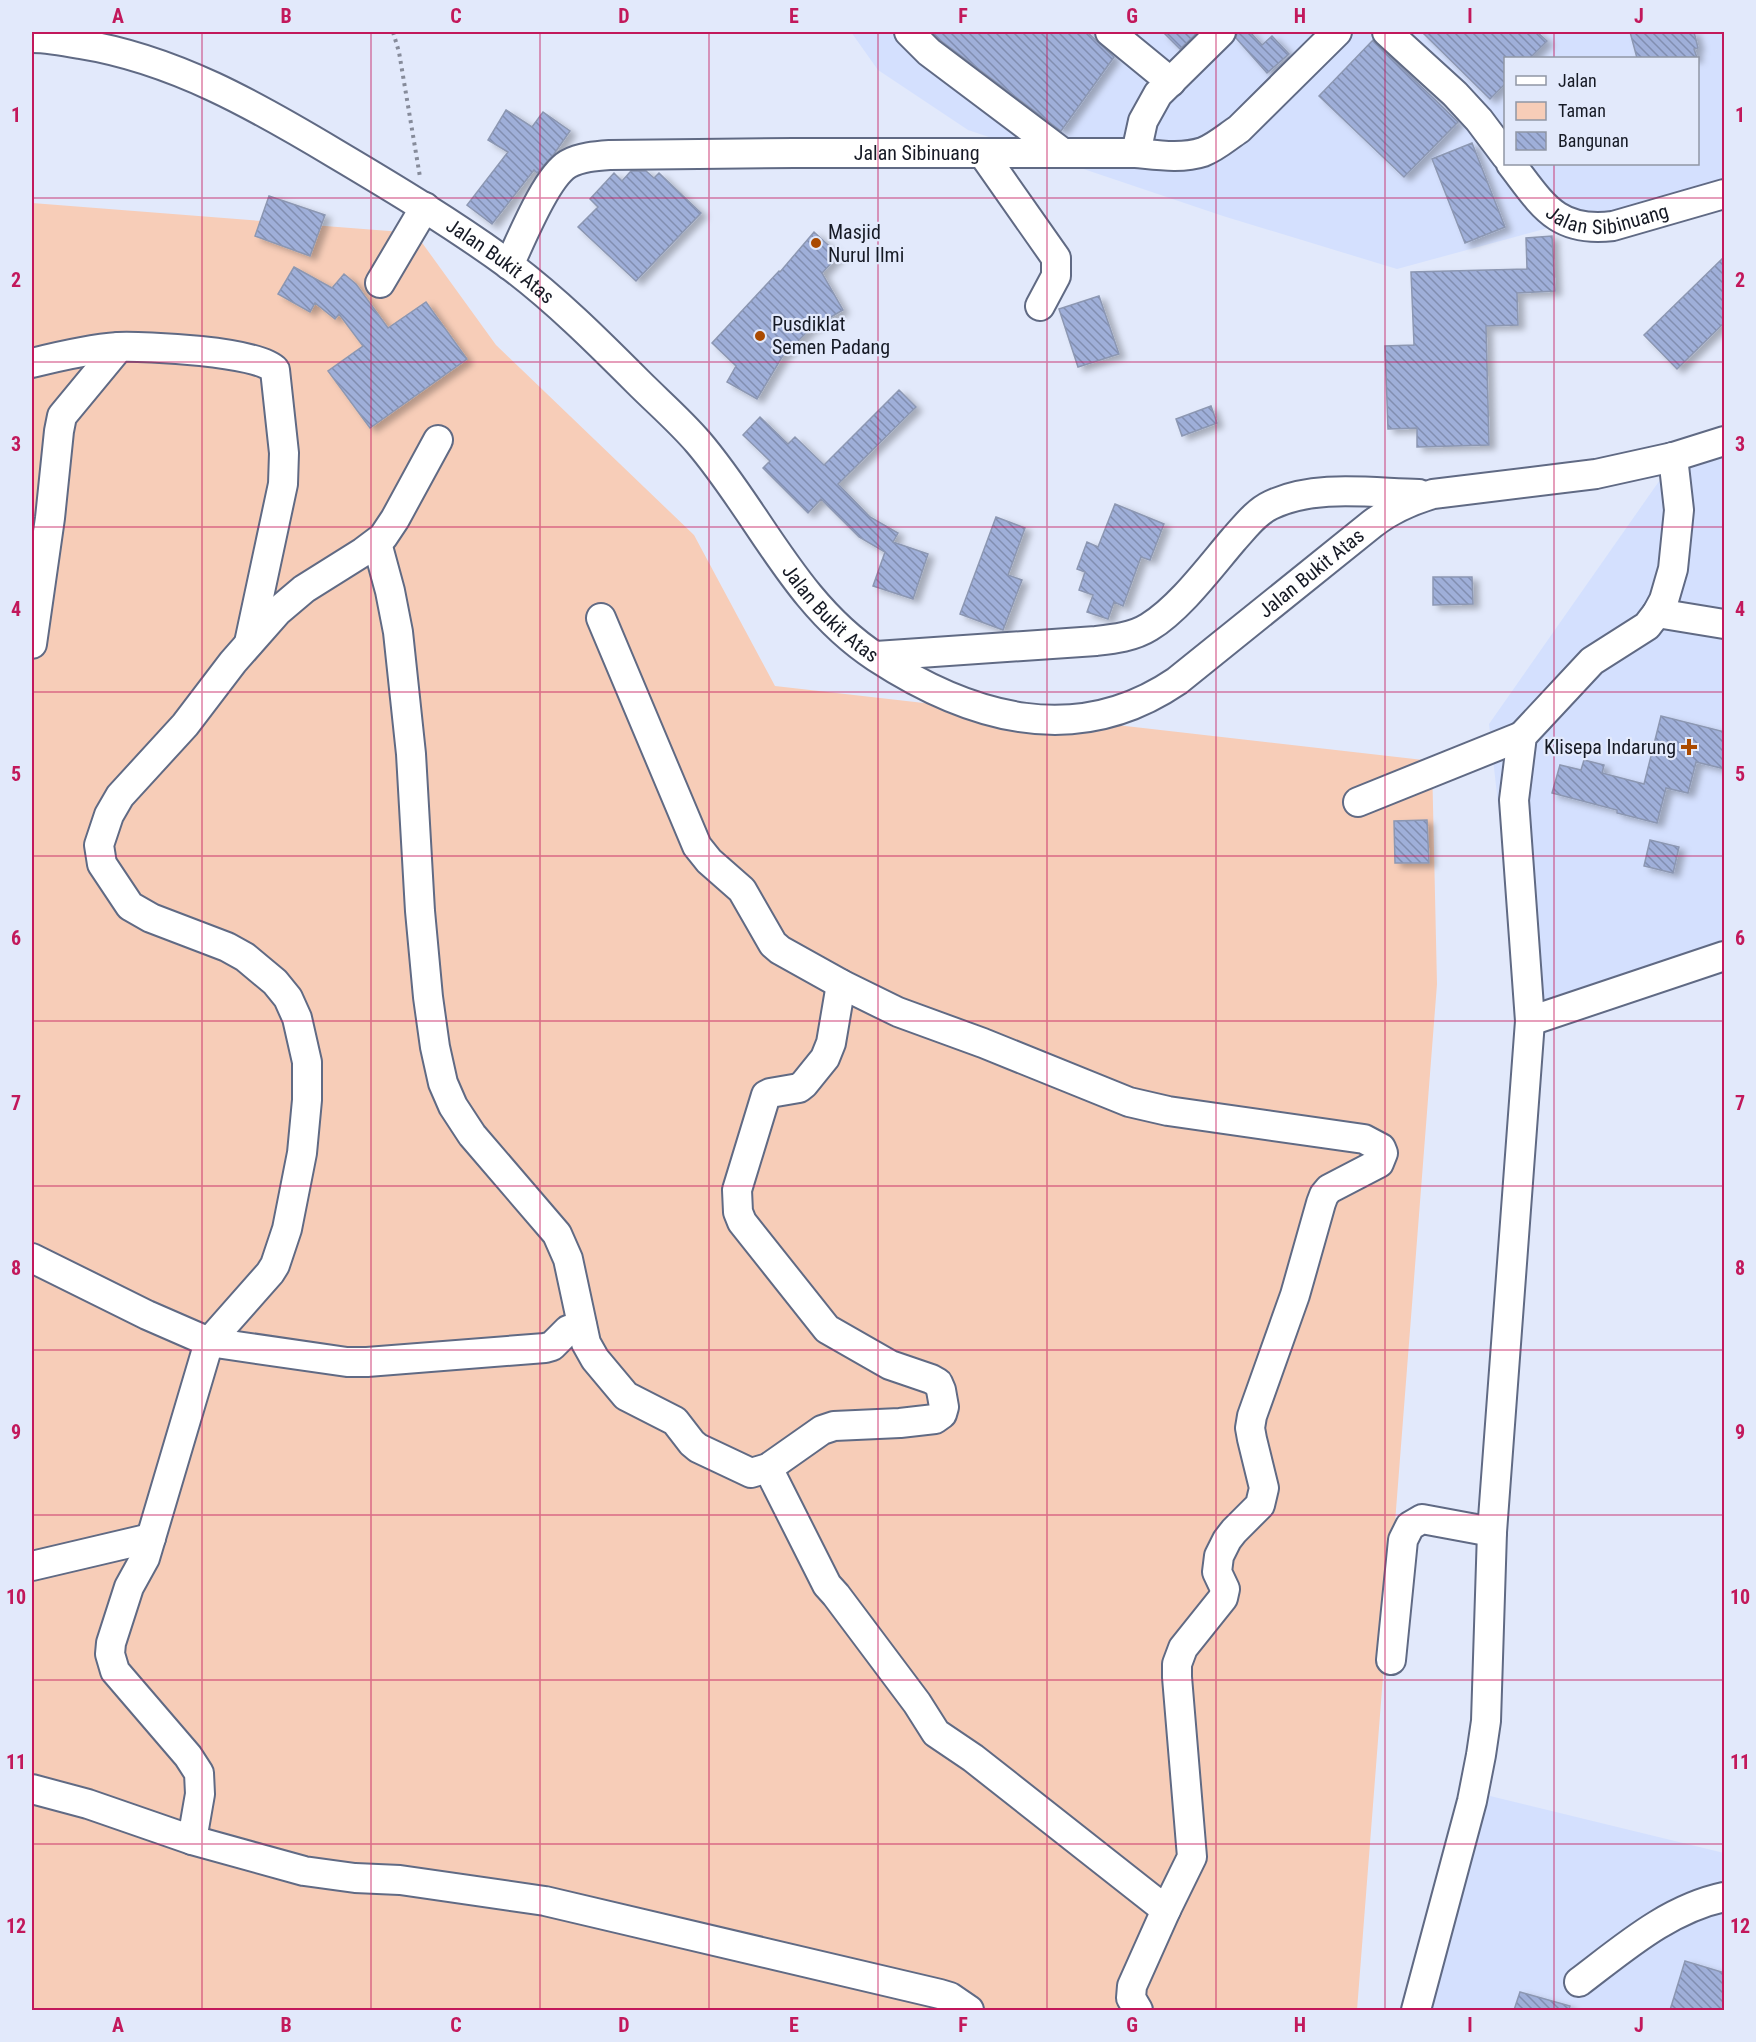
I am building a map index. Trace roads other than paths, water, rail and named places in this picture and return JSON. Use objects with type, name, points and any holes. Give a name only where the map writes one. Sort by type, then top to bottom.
[{"type":"street","points":[[909,32],[929,52],[1063,153]]},
{"type":"street","points":[[1110,32],[1171,82]]},
{"type":"street","points":[[1136,153],[1143,121],[1158,94],[1221,32]]},
{"type":"street","name":"Jalan Sibinuang","points":[[509,265],[554,178],[567,164],[586,157],[782,153],[1136,153],[1179,156],[1202,152],[1239,129],[1337,32]]},
{"type":"street","points":[[1387,32],[1455,94],[1479,120],[1504,153]]},
{"type":"street","name":"Jalan Bukit Atas","points":[[37,36],[110,49],[184,73],[233,96],[425,207],[509,265],[554,302],[696,440],[738,494],[796,581],[838,627],[876,656],[953,698],[1012,716],[1038,721],[1084,719],[1136,705],[1158,694],[1390,510],[1408,501],[1433,494],[1596,474],[1673,457],[1725,441]]},
{"type":"street","points":[[983,154],[1056,258],[1056,276],[1040,306]]},
{"type":"street","name":"Jalan Sibinuang","points":[[1512,165],[1554,216],[1576,226],[1595,228],[1612,226],[1725,194]]},
{"type":"street","points":[[380,283],[425,207]]},
{"type":"street","points":[[32,363],[70,354],[119,347],[193,350],[259,361],[272,366],[275,370],[284,453],[283,484],[249,645]]},
{"type":"street","points":[[32,644],[52,502],[60,424],[66,409],[119,347]]},
{"type":"street","points":[[192,1840],[200,1794],[199,1773],[188,1756],[120,1678],[112,1663],[111,1643],[127,1593],[143,1564],[209,1342],[270,1273],[287,1229],[305,1129],[307,1062],[297,1017],[288,998],[275,982],[261,969],[227,947],[151,918],[130,906],[102,864],[99,845],[110,814],[120,796],[185,725],[249,645],[291,598],[377,543],[395,519],[438,440]]},
{"type":"street","points":[[1358,802],[1522,736],[1592,660],[1647,626],[1664,600],[1673,570],[1679,510],[1673,457]]},
{"type":"street","points":[[876,656],[1125,637],[1148,628],[1170,612],[1250,521],[1267,507],[1301,495],[1327,492],[1433,494]]},
{"type":"street","points":[[377,543],[398,632],[411,754],[420,911],[428,997],[443,1083],[453,1106],[472,1135],[557,1234],[568,1259],[589,1351],[626,1396],[675,1421],[698,1448],[746,1472],[757,1472],[768,1468],[822,1430],[834,1426],[935,1419],[942,1414],[944,1407],[942,1390],[938,1383],[890,1365],[827,1329],[742,1222],[738,1212],[738,1190],[766,1095],[770,1092],[799,1088],[825,1058],[831,1043],[841,984]]},
{"type":"street","points":[[1657,613],[1725,624]]},
{"type":"street","points":[[601,618],[697,846],[702,854],[742,890],[773,944],[841,984],[898,1012],[1129,1102],[1168,1111],[1364,1139],[1382,1148],[1383,1153],[1379,1163],[1329,1189],[1324,1195],[1295,1295],[1252,1416],[1250,1428],[1264,1488],[1263,1497],[1260,1505],[1227,1540],[1219,1556],[1217,1572],[1225,1589],[1223,1598],[1179,1655],[1177,1677],[1186,1794],[1193,1849],[1190,1864],[1166,1910],[1132,1986],[1131,1998],[1138,2010]]},
{"type":"street","points":[[1416,2010],[1472,1801],[1486,1721],[1492,1532],[1530,1021],[1514,800],[1522,736]]},
{"type":"street","points":[[1530,1021],[1725,956]]},
{"type":"street","points":[[32,1258],[147,1315],[209,1342],[327,1360],[367,1362],[545,1348],[552,1346],[568,1330],[582,1326]]},
{"type":"street","points":[[768,1468],[826,1585],[911,1694],[936,1733],[973,1758],[1166,1910]]},
{"type":"street","points":[[1390,1660],[1403,1540],[1410,1526],[1422,1519],[1492,1532]]},
{"type":"street","points":[[32,1566],[151,1538]]},
{"type":"street","points":[[32,1789],[88,1804],[192,1840],[304,1871],[355,1878],[400,1880],[545,1901],[940,1994],[950,1997],[969,2010]]},
{"type":"street","points":[[1579,1982],[1644,1933],[1678,1912],[1725,1897]]},
{"type":"place","name":"Masjid Nurul Ilmi","points":[[816,243]]},
{"type":"place","name":"Pusdiklat Semen Padang","points":[[760,336]]},
{"type":"place","name":"Klisepa Indarung","points":[[1689,747]]}]
